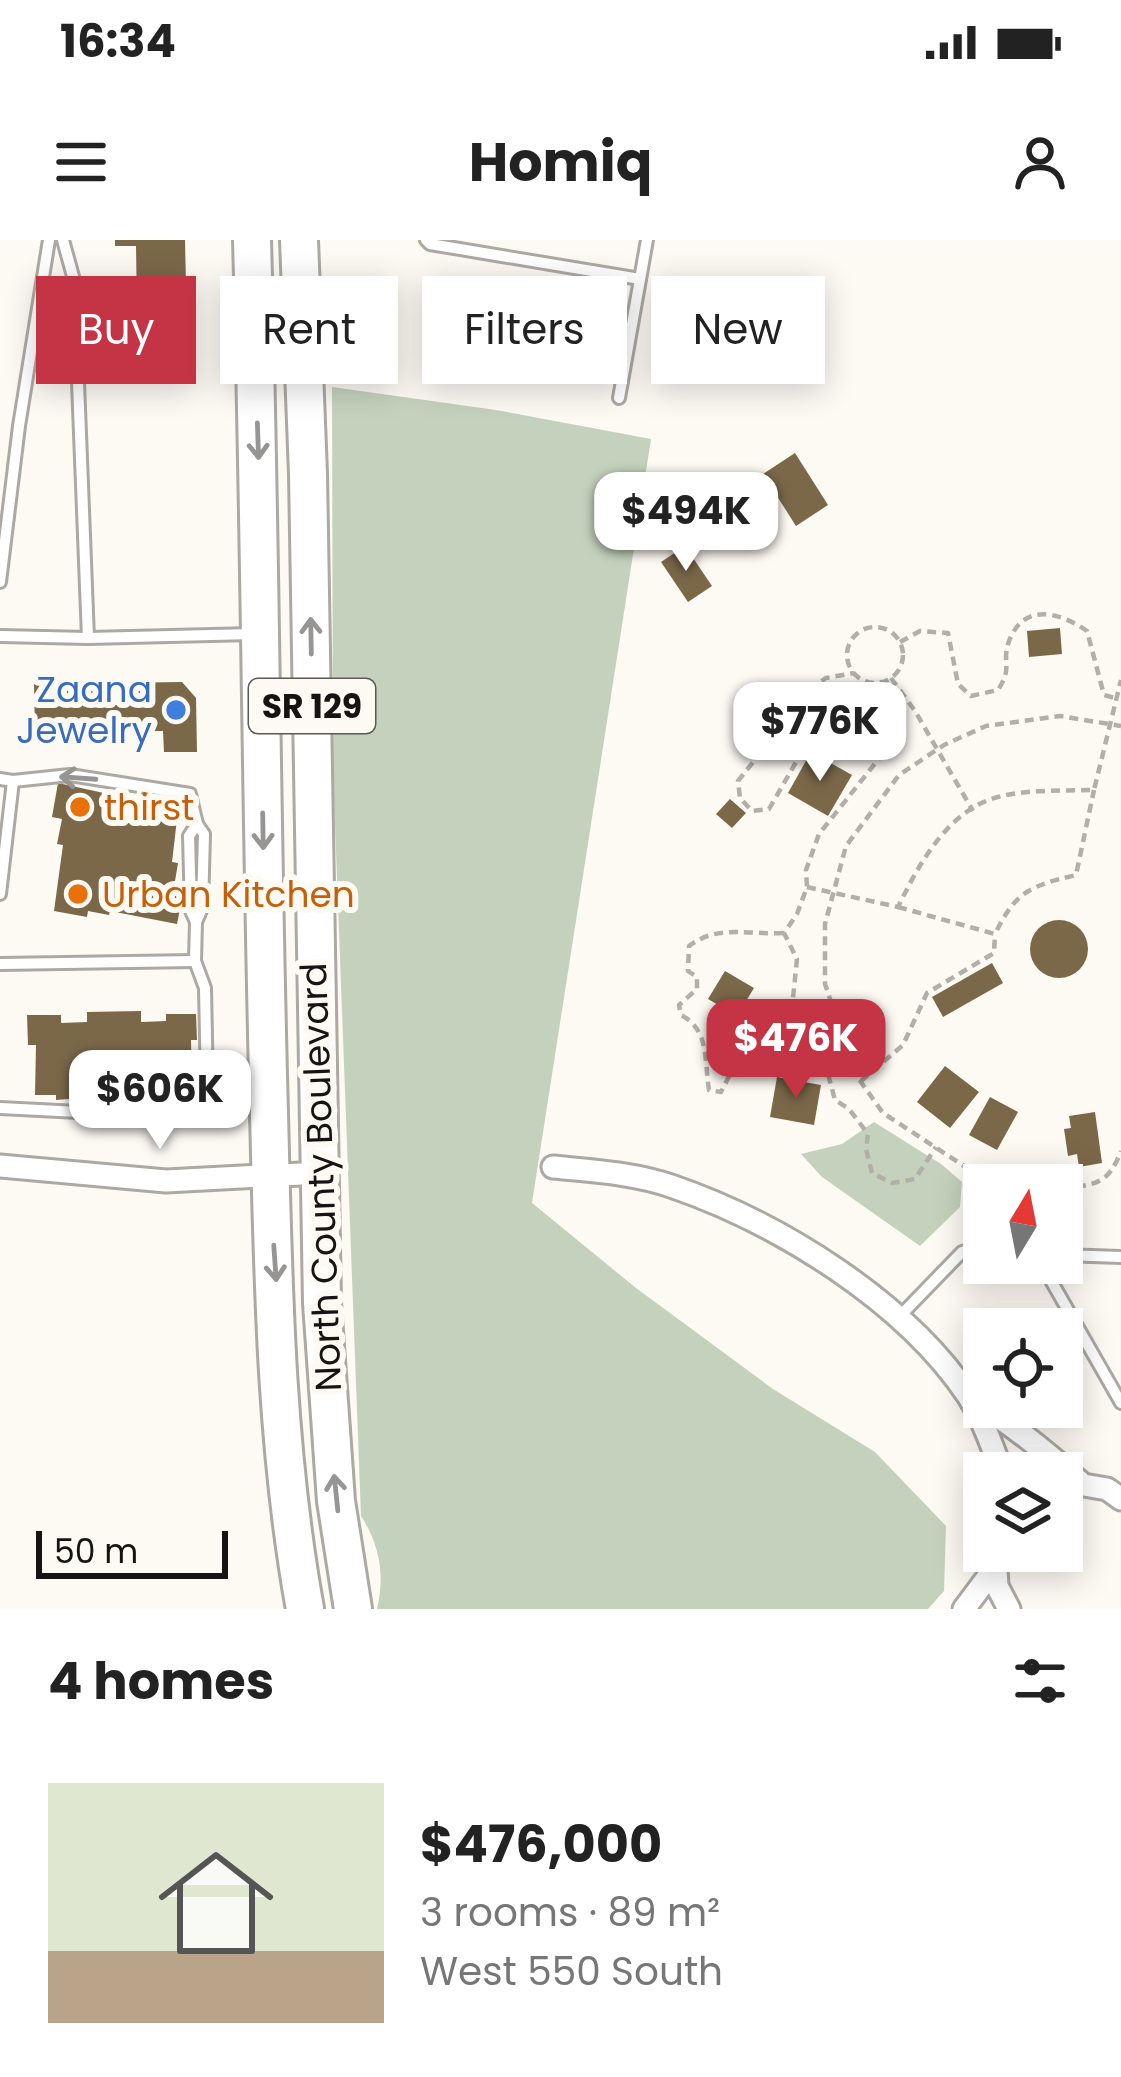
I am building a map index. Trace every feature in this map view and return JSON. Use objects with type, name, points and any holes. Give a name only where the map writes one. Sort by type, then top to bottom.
[{"type":"main road","name":"North County Boulevard","points":[[252,240],[269,1176],[282,1457],[305,1609]]},
{"type":"main road","name":"North County Boulevard","points":[[299,240],[327,1401],[353,1609]]},
{"type":"street","points":[[0,1166],[166,1181],[320,1173]]},
{"type":"street","points":[[553,1167],[668,1185],[747,1217],[900,1316],[963,1391]]},
{"type":"street","points":[[1017,1428],[1041,1452]]},
{"type":"street","points":[[1083,1485],[1107,1489],[1121,1498]]},
{"type":"street","points":[[964,1609],[987,1572]]},
{"type":"street","points":[[995,1572],[1009,1609]]},
{"type":"lane","points":[[0,582],[50,240]]},
{"type":"lane","points":[[63,240],[74,280],[88,638]]},
{"type":"lane","points":[[426,240],[640,279]]},
{"type":"lane","points":[[619,398],[647,240]]},
{"type":"lane","points":[[0,636],[261,634]]},
{"type":"lane","points":[[0,894],[7,780],[70,775],[190,794],[196,824],[189,836],[191,911],[196,922],[195,961],[205,988],[208,1086],[197,1101],[178,1111],[0,1108]]},
{"type":"lane","points":[[0,964],[195,961]]},
{"type":"lane","points":[[900,1316],[963,1252]]},
{"type":"lane","points":[[1083,1256],[1121,1257]]},
{"type":"lane","points":[[1053,1284],[1121,1403]]},
{"type":"path","points":[[900,642],[920,631],[948,633],[958,684],[971,696],[998,690],[1008,674],[1007,646],[1021,621],[1036,612],[1065,616],[1087,631],[1098,686],[1104,695],[1115,698]]},
{"type":"path","points":[[854,673],[848,652],[862,631],[879,627],[900,642],[903,658],[891,679]]},
{"type":"path","points":[[784,933],[808,887],[806,870],[819,834],[881,756],[879,734],[862,711],[841,708],[822,717],[769,809],[752,811],[740,798],[738,781],[766,746],[777,712],[826,678],[854,673],[874,682],[891,679]]},
{"type":"path","points":[[891,679],[973,811]]},
{"type":"path","points":[[860,1081],[904,1045],[927,993],[994,953],[995,934],[1010,904],[1039,884],[1076,875],[1121,680]]},
{"type":"path","points":[[963,1165],[883,1113],[860,1081],[825,984],[825,924],[846,846],[899,775],[986,725],[1060,716],[1121,726]]},
{"type":"path","points":[[898,907],[922,858],[960,819],[995,797],[1094,790]]},
{"type":"path","points":[[808,887],[995,934]]},
{"type":"path","points":[[784,933],[734,930],[704,935],[689,946],[688,970],[697,977],[697,989],[680,1005],[681,1015],[696,1022],[704,1040],[709,1090],[721,1092],[736,1064],[771,1055],[800,1058],[828,1074],[835,1100],[849,1109],[868,1134],[872,1173],[892,1183],[915,1179],[935,1147]]},
{"type":"path","points":[[784,933],[797,958],[787,1057]]},
{"type":"path","points":[[1083,1186],[1113,1173],[1121,1151]]},
{"type":"green space","points":[[332,387],[496,410],[651,439],[532,1203],[636,1288],[773,1389],[875,1452],[946,1526],[944,1591],[928,1609],[377,1609],[379,1561],[361,1516],[333,772]]},
{"type":"green space","points":[[874,1122],[962,1182],[960,1207],[920,1246],[822,1177],[801,1154],[842,1144]]},
{"type":"building","points":[[115,240],[185,240],[186,276],[136,276],[136,246],[115,246]]},
{"type":"building","points":[[795,453],[828,505],[796,526],[763,474]]},
{"type":"building","points":[[685,546],[712,586],[688,602],[661,562]]},
{"type":"building","points":[[1060,628],[1062,654],[1029,657],[1027,631]]},
{"type":"building","points":[[182,682],[196,698],[197,752],[164,752],[163,731],[35,733],[34,684]]},
{"type":"building","points":[[811,752],[852,775],[828,816],[788,793]]},
{"type":"building","points":[[58,783],[154,804],[155,798],[179,802],[172,862],[178,863],[174,887],[184,889],[177,924],[110,911],[109,915],[88,911],[87,917],[54,911],[63,845],[57,844],[62,819],[52,817]]},
{"type":"building","points":[[730,799],[746,813],[732,828],[716,814]]},
{"type":"building","points":[[1059,920],[1079,929],[1088,949],[1079,969],[1059,978],[1039,969],[1030,949],[1039,929]]},
{"type":"building","points":[[992,963],[1003,983],[943,1017],[932,997]]},
{"type":"building","points":[[725,971],[754,988],[737,1016],[708,999]]},
{"type":"building","points":[[141,1011],[141,1022],[166,1021],[166,1014],[196,1014],[197,1040],[191,1040],[192,1092],[174,1092],[175,1099],[131,1099],[130,1094],[56,1100],[56,1095],[35,1095],[36,1045],[28,1045],[27,1015],[61,1015],[61,1023],[87,1022],[87,1012]]},
{"type":"building","points":[[945,1066],[979,1092],[950,1128],[917,1102]]},
{"type":"building","points":[[777,1077],[821,1085],[814,1125],[770,1117]]},
{"type":"building","points":[[990,1097],[1018,1112],[997,1150],[969,1135]]},
{"type":"building","points":[[1095,1112],[1102,1163],[1083,1166],[1077,1154],[1068,1156],[1064,1129],[1071,1128],[1069,1116]]},
{"type":"place","name":"Zaana Jewelry","points":[[176,710]]},
{"type":"place","name":"thirst","points":[[80,807]]},
{"type":"place","name":"Urban Kitchen","points":[[78,894]]}]
